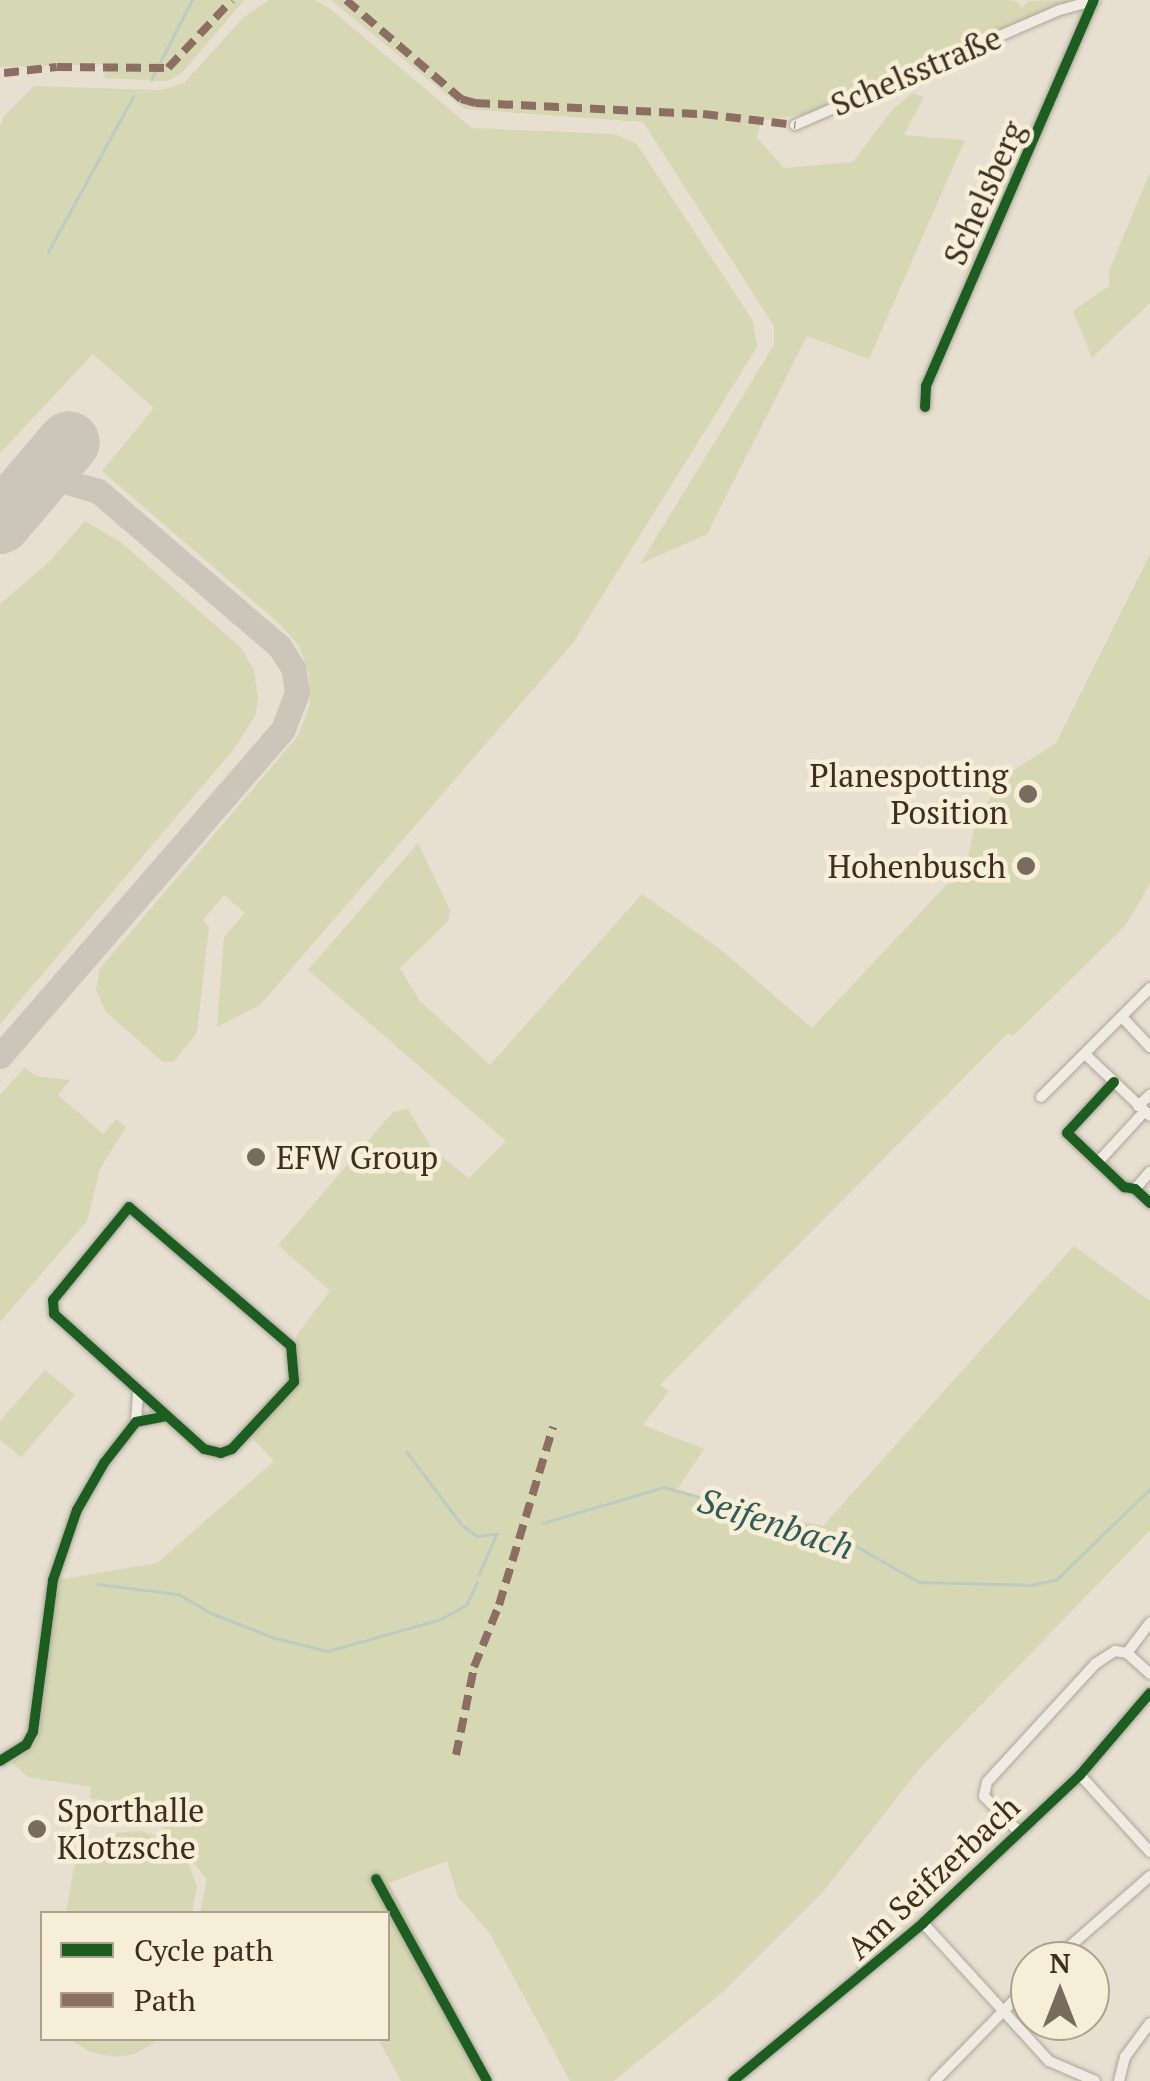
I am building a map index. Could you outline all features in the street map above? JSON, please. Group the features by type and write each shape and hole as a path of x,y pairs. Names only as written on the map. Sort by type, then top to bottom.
{"street":[{"name":"Schelsstraße","path":"794,125 1060,10 1095,0"},
{"name":"Schelsberg","path":"926,406 926,386 1095,0"},
{"path":"1042,1096 1150,988"},
{"path":"1123,1018 1150,1047"},
{"path":"1086,1055 1144,1111"},
{"path":"1114,1082 1067,1133 1124,1187 1135,1189 1150,1203"},
{"path":"1099,1161 1144,1111 1150,1096"},
{"path":"1135,1189 1150,1172"},
{"path":"129,1207 291,1346 296,1366 294,1382 232,1449 221,1453 204,1449 138,1391 65,1328 54,1314 53,1300 129,1207"},
{"path":"0,1761 26,1744 33,1732 49,1602 62,1548 89,1487 136,1422 138,1391"},
{"path":"136,1422 166,1416"},
{"path":"1127,1653 1150,1623"},
{"path":"1019,1832 984,1796 987,1782 1095,1664 1114,1651 1127,1653 1150,1674"},
{"name":"Am Seifzerbach","path":"733,2081 923,1923 1080,1775 1150,1693"},
{"path":"1080,1775 1150,1852"},
{"path":"1076,1941 1150,1876"},
{"path":"376,1880 487,2081"},
{"path":"923,1923 1049,2061 1095,2081"},
{"path":"935,2081 1010,2004"},
{"path":"1119,2081 1125,2057 1150,2022"},
{"path":"747,2070 755,2081"}],"green space":[{"path":"0,0 244,0 183,72 167,81 103,78 109,64 0,67"},
{"path":"269,0 315,0 329,8 472,128 614,134 636,143 753,321 757,347 573,643 260,1005 217,1027 224,937 245,913 224,895 203,920 209,927 197,1033 174,1061 163,1062 106,1012 96,990 100,968 298,736 310,704 309,675 299,646 281,625 102,471 154,408 93,354 0,453 0,127 4,116 34,86 162,90 184,83 244,17"},
{"path":"331,0 1006,0 1016,1 1022,8 1028,1 1083,0 813,113 761,121 757,138 784,168 853,162 892,110 912,93 924,97 904,135 965,140 869,359 807,336 707,534 640,564 774,345 774,326 643,122 464,109"},
{"path":"1150,172 1150,303 1092,358 1073,311 1109,286 1109,271"},
{"path":"85,521 122,543 241,648 254,670 256,714 234,749 0,1024 0,604 50,561"},
{"path":"1150,554 1150,884 1125,926 1013,1036 1008,1033 660,1385 669,1391 643,1425 704,1449 676,1491 823,1526 1074,1246 1150,1301 1150,1530 921,1767 823,1892 723,1992 614,2081 570,2081 489,1932 458,1897 447,1861 389,1883 492,2081 401,2081 379,2041 390,2041 390,1911 200,1911 207,1879 148,1810 90,1798 91,1787 28,1777 12,1763 32,1749 39,1736 57,1580 157,1563 274,1461 252,1438 297,1384 296,1336 330,1291 278,1245 393,1112 408,1109 432,1149 469,1178 506,1141 308,970 418,843 450,910 448,921 400,968 419,1000 490,1065 642,894 721,950 812,1028 966,864 976,822 1003,777 1056,743"},
{"path":"25,1067 36,1076 70,1080 58,1095 103,1134 116,1119 126,1127 100,1169 87,1221 0,1322 0,1095"},
{"path":"45,1370 75,1395 21,1457 0,1440 0,1421"},
{"path":"141,1831 167,1840 188,1862 197,1887 192,1911 66,1911 74,1867 86,1851 115,1833"},
{"path":"73,2041 156,2041 135,2054 115,2057 90,2052"}],"waterway":[{"path":"151,80 192,0"},
{"path":"48,252 133,97"},
{"path":"407,1452 462,1525 477,1536 497,1534 479,1575"},
{"name":"Seifenbach","path":"543,1523 664,1487 835,1534 919,1582 1032,1585 1057,1579 1150,1489"},
{"name":"Seifenbach","path":"97,1584 179,1594 211,1613 275,1638 328,1651 441,1619 466,1605 477,1582"}],"taxiway":[{"path":"0,1056 283,729 297,692 293,668 280,647 98,491 62,481 37,488 19,501"}],"runway":[{"path":"0,523 69,442"}],"marked path":[{"path":"4,73 57,67 168,68 232,0"},
{"path":"346,0 461,99 475,103 703,114 795,125"},
{"path":"456,1755 474,1667 499,1605 553,1427"}],"cycle path":[{"path":"925,407 926,386 1094,0"},
{"path":"1114,1082 1067,1133 1124,1187 1135,1189 1150,1203"},
{"path":"129,1207 291,1346 294,1382 232,1449 221,1453 204,1449 54,1314 53,1300 129,1207"},
{"path":"0,1761 26,1745 33,1732 53,1580 77,1510 104,1463 136,1422 166,1416"},
{"path":"733,2081 923,1923 1080,1775 1150,1693"},
{"path":"376,1879 487,2081"}],"place":[{"name":"Planespotting Position","path":"1028,794"},
{"name":"Hohenbusch","path":"1026,866"},
{"name":"EFW Group","path":"256,1157"},
{"name":"Sporthalle Klotzsche","path":"37,1829"}]}
